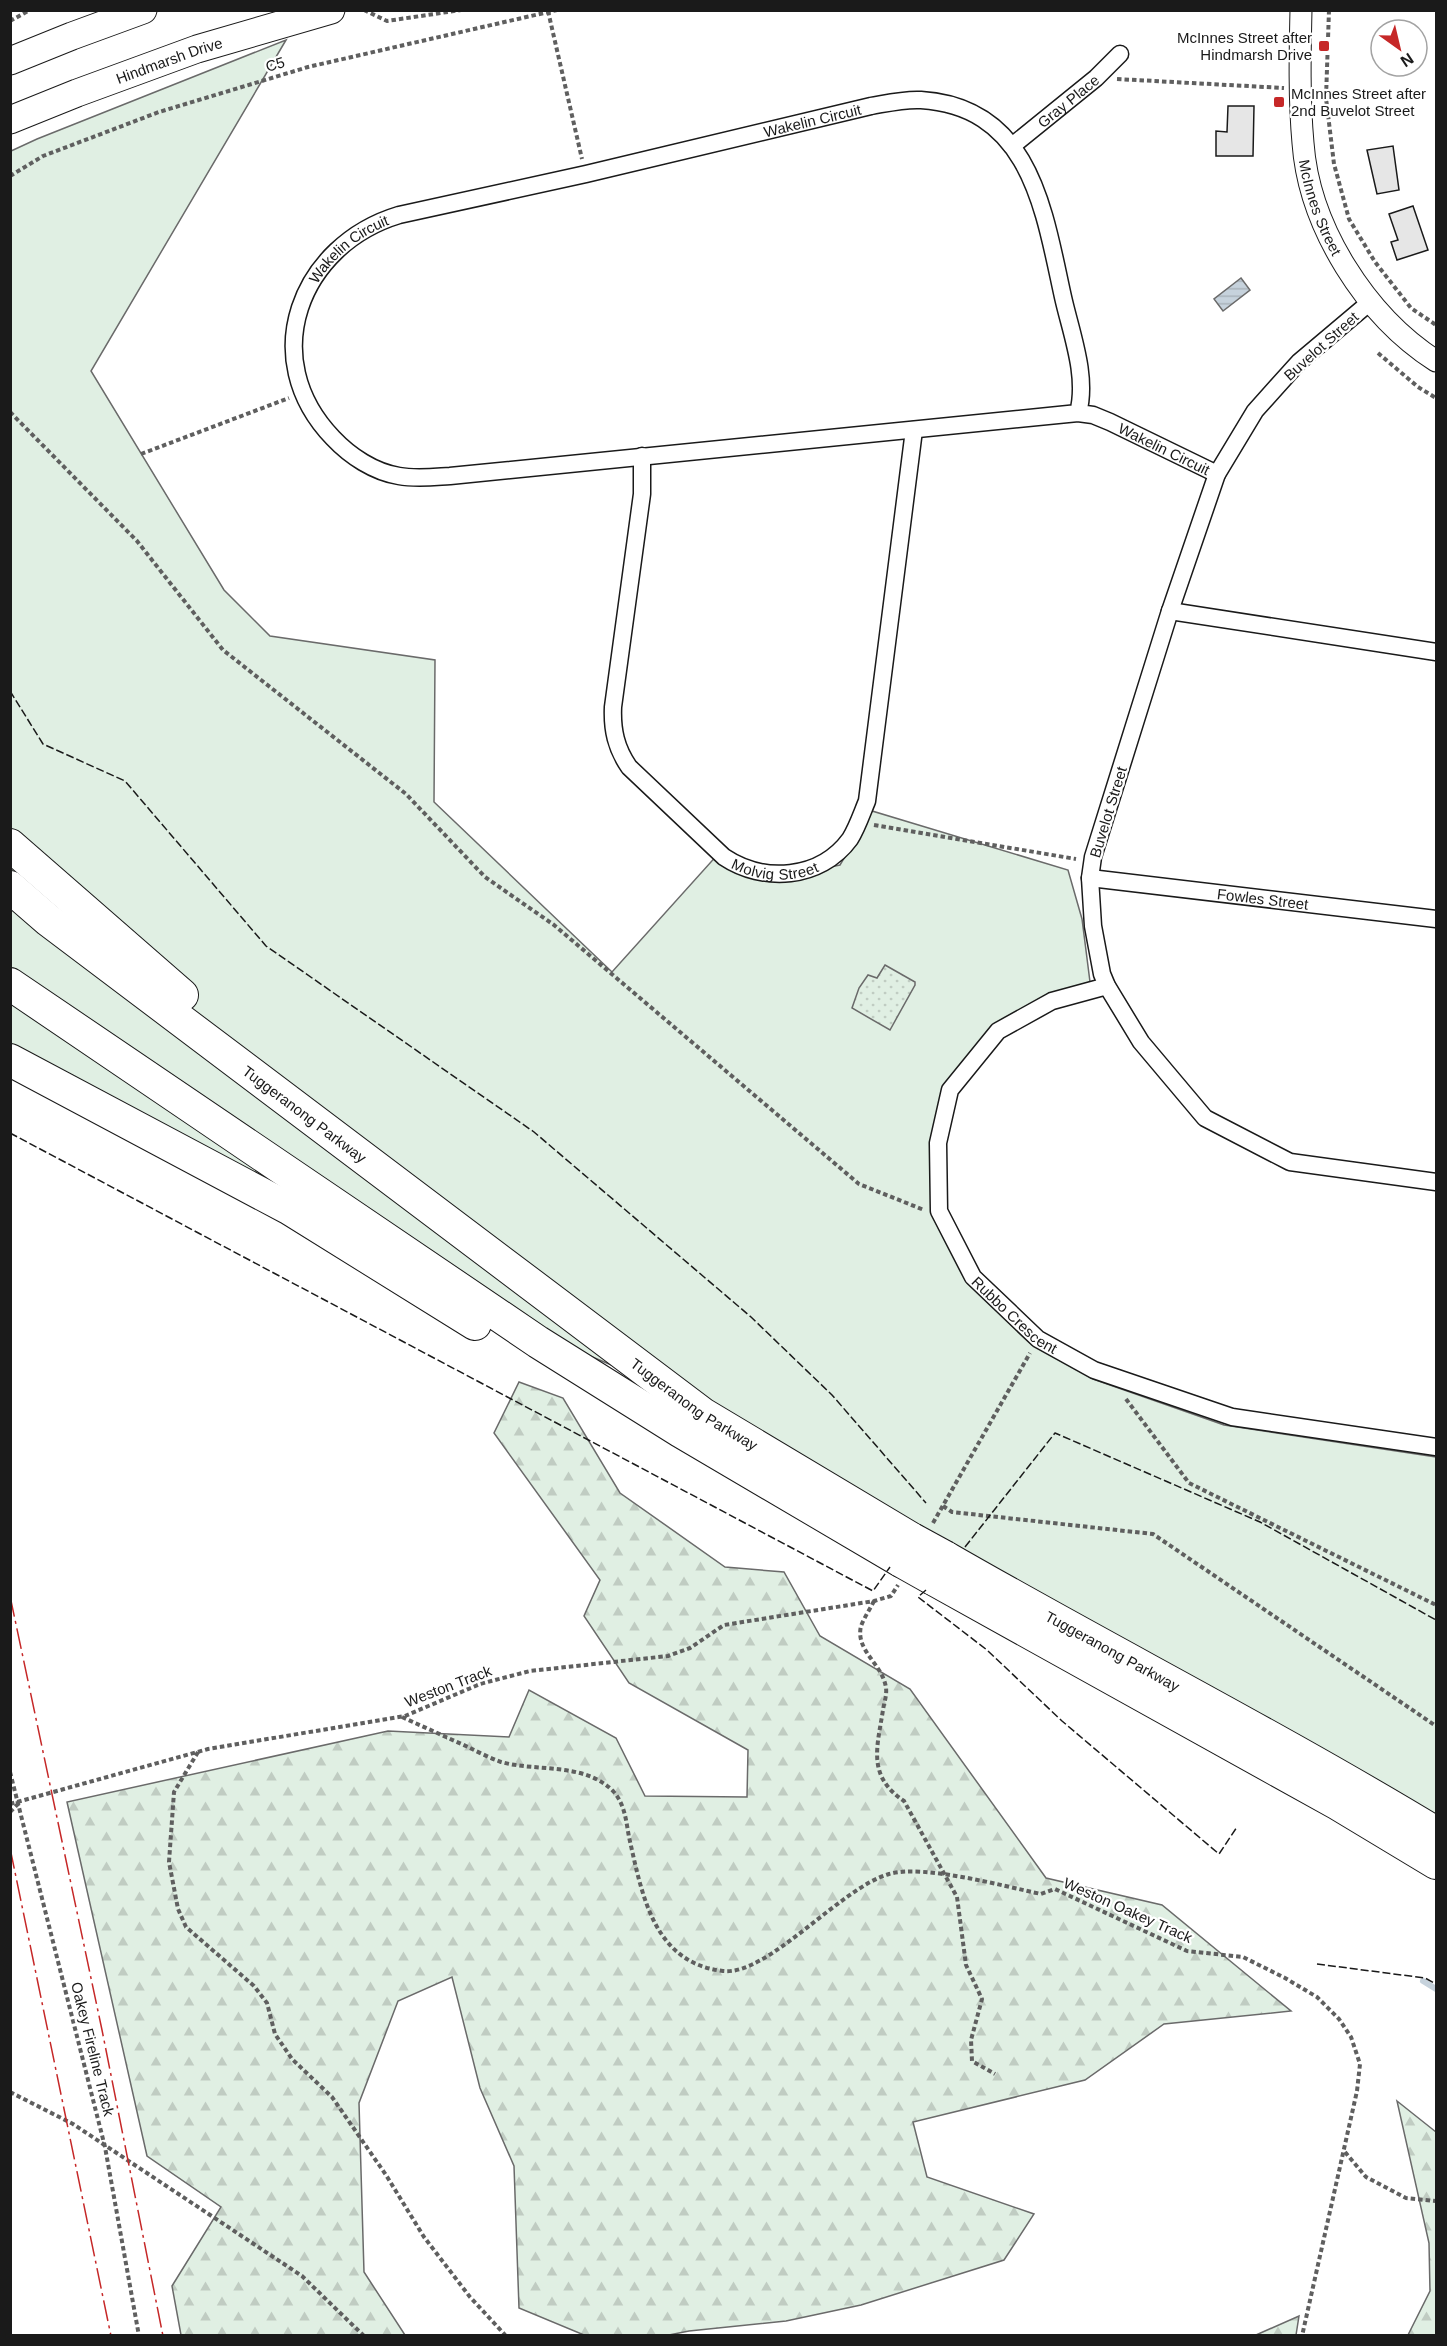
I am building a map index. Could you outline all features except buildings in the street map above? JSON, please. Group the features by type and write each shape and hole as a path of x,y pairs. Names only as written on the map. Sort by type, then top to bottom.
{"highway":[{"path":"10,845 152,970 515,1272"},
{"name":"Tuggeranong Parkway","path":"10,887 48,920 703,1414 939,1568 1437,1863"},
{"name":"Tuggeranong Parkway","path":"10,984 538,1342 680,1431 912,1551"},
{"path":"10,1060 290,1209 529,1357 680,1431"},
{"name":"Tuggeranong Parkway","path":"939,1568 1024,1603 1352,1782 1437,1833"}],"main road":[{"path":"10,61 143,10"},
{"name":"Hindmarsh Drive","path":"10,120 197,49 331,10"}],"street":[{"name":"McInnes Street","path":"1301,10 1303,145 1314,199 1340,255 1369,303 1396,330 1437,362"},
{"name":"Gray Place","path":"1012,146 1096,78 1120,54"},
{"name":"Wakelin Circuit","path":"1078,413 1082,398 1081,380 1052,248 1038,194 1022,159 989,124 958,108 922,100 860,108 377,222 358,232 327,259 314,277 298,314 294,333 298,376 303,393 315,416 341,446 357,458 399,476 416,478 450,476 1078,413 1093,415 1110,422 1217,474"},
{"name":"Buvelot Street","path":"1369,303 1299,362 1255,411 1217,474 1170,610 1093,857 1090,878 1093,926 1102,974 1107,986 1141,1042 1205,1118 1290,1162 1437,1182"},
{"name":"Molvig Street","path":"642,456 642,494 613,707 612,723 621,755 629,767 724,857 749,870 778,875 793,874 828,860 840,849 850,839 867,801 914,430"},
{"path":"1170,610 1437,652"},
{"name":"Fowles Street","path":"1090,878 1437,919"},
{"name":"Rubbo Crescent","path":"1107,986 1052,1001 998,1031 950,1090 938,1143 939,1211 974,1277 1038,1339 1094,1370 1232,1417 1437,1447"}],"path":[{"path":"10,21 30,10"},
{"path":"364,10 387,21 461,10"},
{"name":"C5","path":"10,176 43,156 159,112 308,67 557,10"},
{"path":"1329,10 1326,98 1334,164 1349,219 1375,262 1411,308 1437,325"},
{"path":"548,11 586,174"},
{"path":"1096,78 1301,90"},
{"path":"1378,353 1418,387 1437,398"},
{"path":"141,454 303,393"},
{"path":"10,412 137,542 223,650 406,794 485,877 554,925 859,1184 943,1218"},
{"path":"858,823 1078,859 1093,857"},
{"path":"912,1551 943,1506 1038,1339"},
{"path":"1111,1376 1132,1409 1190,1483 1437,1605"},
{"path":"943,1506 952,1512 1153,1534 1437,1726"},
{"name":"Weston Track","path":"10,1804 198,1752 402,1717 480,1684 530,1671 668,1656 690,1648 724,1625 874,1601 891,1596 912,1551"},
{"path":"874,1601 862,1624 860,1638 864,1649 884,1677 887,1690 876,1752 878,1770 894,1795 904,1801 957,1897 966,1965 982,1999 971,2040 972,2061 994,2073"},
{"name":"Weston Oakey Track","path":"402,1717 500,1762 585,1774 600,1781 613,1792 622,1805 651,1918 663,1938 676,1953 700,1965 722,1971 736,1971 765,1958 855,1891 889,1874 924,1871 1041,1894 1055,1889 1187,1951 1243,1957 1317,1997 1339,2019 1351,2037 1360,2064 1357,2091 1302,2336"},
{"path":"198,1752 174,1792 169,1862 178,1909 186,1927 254,1986 267,2003 275,2034 292,2059 332,2097 386,2175 424,2237 470,2297 506,2336"},
{"name":"Oakey Fireline Track","path":"10,1772 20,1803 105,2147 139,2336"},
{"path":"10,1812 20,1803"},
{"path":"10,2092 73,2124 302,2276 364,2336"},
{"path":"1344,2151 1366,2177 1406,2198 1437,2201"}],"green space":[{"path":"286,40 91,371 224,590 270,636 435,660 434,802 612,972 719,853 787,875 840,865 872,811 1068,870 1082,919 1090,982 1048,995 946,1088 934,1212 970,1280 1034,1343 1093,1379 1224,1425 1436,1457 1436,1824 696,1400 452,1299 11,1050 11,151"},
{"path":"885,965 915,982 890,1030 852,1008 859,988 868,975 877,978"},
{"path":"519,1382 563,1398 620,1493 725,1567 784,1572 820,1636 910,1689 1046,1878 1162,1905 1291,2011 1164,2024 1085,2080 913,2122 927,2177 1034,2214 1004,2260 861,2305 786,2321 669,2335 584,2335 519,2308 514,2166 480,2088 452,1977 398,2001 359,2103 364,2272 405,2335 181,2335 172,2286 221,2207 147,2156 67,1802 388,1731 509,1737 529,1690 616,1738 645,1796 747,1797 748,1750 629,1683 584,1616 600,1580 494,1433"},
{"path":"1397,2101 1436,2132 1436,2335 1408,2335 1430,2291 1429,2243"},
{"path":"1299,2316 1296,2335 1256,2335"}],"shaded area":[{"path":"1241,278 1250,290 1223,311 1214,299"}],"waterway":[{"path":"1423,1981 1436,1989"}],"fence":[{"path":"10,691 43,744 125,781 266,946 534,1132 751,1317 832,1395 926,1503"},
{"path":"10,1133 873,1591 890,1567"},
{"path":"965,1547 1055,1433 1260,1522 1436,1620"},
{"path":"926,1590 918,1597 987,1650 1062,1721 1219,1854 1237,1827"},
{"path":"1317,1964 1425,1978 1436,1984"}],"power":[{"path":"10,1596 102,2030 163,2336"},
{"path":"10,1848 111,2336"}],"place":[{"name":"McInnes Street after Hindmarsh Drive","path":"1324,46"},
{"name":"McInnes Street after 2nd Buvelot Street","path":"1279,102"}]}
